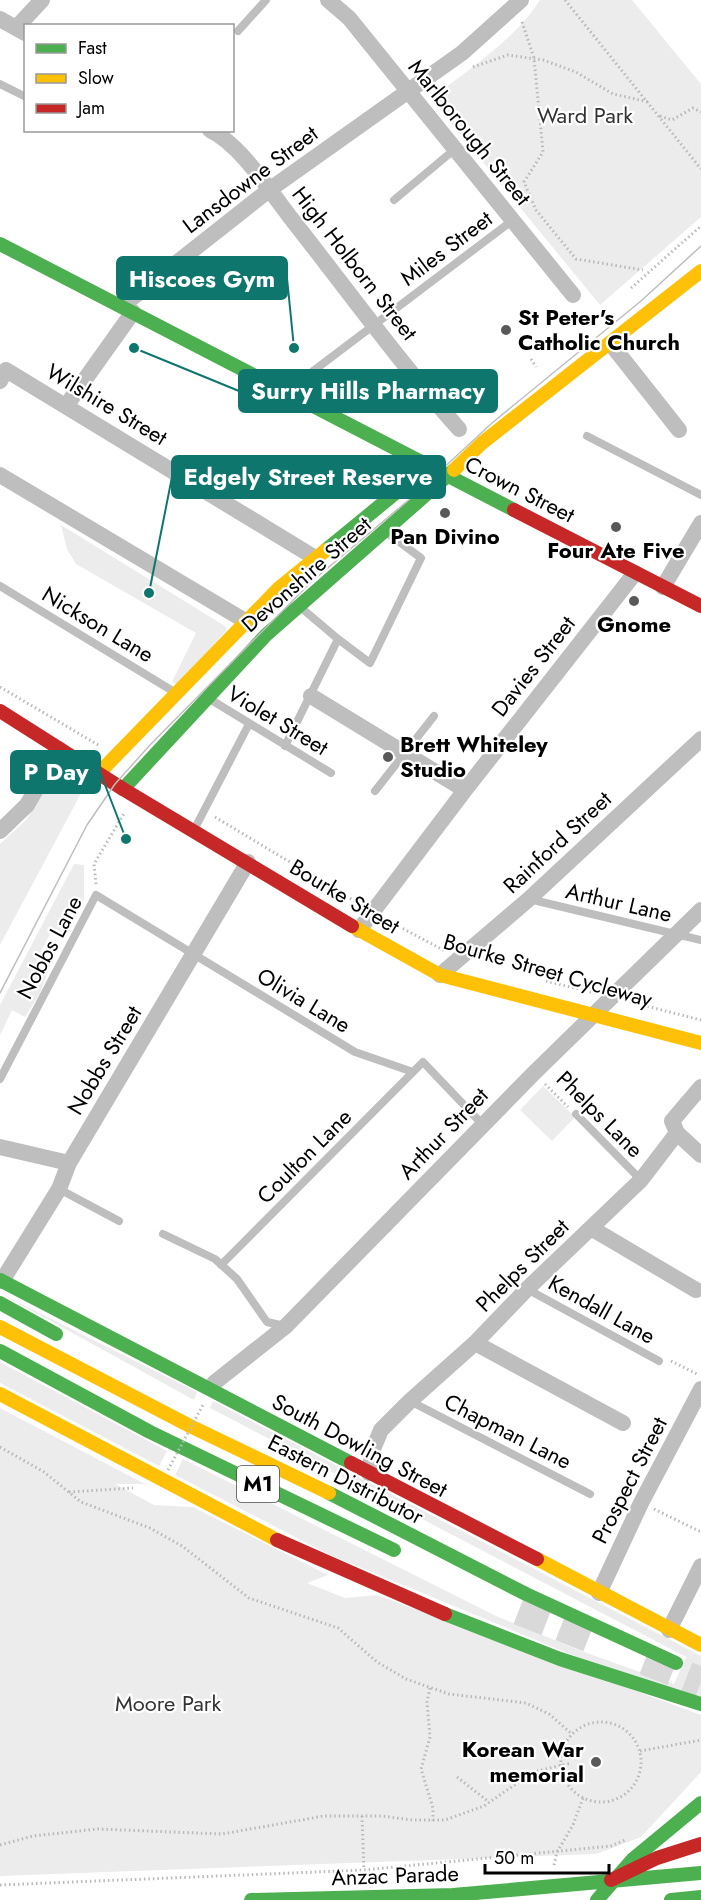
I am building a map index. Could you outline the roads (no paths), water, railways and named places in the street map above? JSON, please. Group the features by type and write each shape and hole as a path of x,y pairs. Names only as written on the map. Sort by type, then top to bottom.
{"main road":[{"name":"Crown Street","path":"0,244 701,606"},
{"name":"Devonshire Street","path":"123,789 266,635 448,476 482,443 611,344 701,271"},
{"name":"Devonshire Street","path":"99,773 279,588 404,486 420,461"},
{"name":"Bourke Street","path":"0,711 123,789 359,930 440,975 701,1043"},
{"name":"South Dowling Street","path":"1,1280 701,1645"},
{"path":"0,1303 72,1342"},
{"name":"Eastern Distributor","path":"0,1327 190,1426 269,1462 526,1594 676,1663"},
{"name":"Eastern Distributor","path":"0,1351 150,1432 403,1554"},
{"path":"0,1394 277,1540 417,1603 560,1659 701,1704"},
{"name":"M1","path":"216,1423 269,1462"},
{"path":"597,1900 611,1880 636,1856 701,1803"},
{"path":"611,1880 657,1858 701,1844"},
{"name":"Anzac Parade","path":"251,1900 453,1895 701,1873"},
{"path":"611,1880 616,1886 618,1900"},
{"path":"671,1900 701,1897"}],"street":[{"path":"26,24 42,0"},
{"name":"Marlborough Street","path":"328,0 349,18 573,295"},
{"name":"Lansdowne Street","path":"66,406 127,309 269,190 462,53 517,4"},
{"path":"0,19 21,31"},
{"name":"High Holborn Street","path":"214,132 225,137 269,190 375,324 423,389 459,429"},
{"path":"611,344 679,430"},
{"name":"Wilshire Street","path":"0,381 6,370 317,559"},
{"path":"0,476 247,622"},
{"path":"663,587 701,523"},
{"name":"Davies Street","path":"359,930 635,573"},
{"path":"311,696 465,790"},
{"name":"Rainford Street","path":"440,975 529,899 701,739"},
{"path":"0,831 27,805 59,749"},
{"name":"Nobbs Street","path":"1,1280 59,1189 69,1163 248,862"},
{"name":"Arthur Street","path":"214,1383 286,1326 534,1073 701,910"},
{"name":"Phelps Street","path":"369,1473 373,1449 381,1430 410,1401 476,1343 527,1289 641,1180 677,1133 672,1121 701,1087"},
{"path":"677,1133 701,1155"},
{"path":"0,1147 69,1163"},
{"path":"591,1228 696,1290"},
{"path":"476,1343 623,1423"},
{"name":"Prospect Street","path":"599,1593 641,1503 701,1389"},
{"path":"669,1630 701,1566"}],"lane":[{"path":"237,31 266,0"},
{"path":"0,84 24,97"},
{"path":"394,200 455,149"},
{"name":"Miles Street","path":"286,391 513,220"},
{"path":"587,436 701,495"},
{"path":"299,606 370,663 421,558 386,531"},
{"name":"Nickson Lane","path":"0,586 176,693"},
{"path":"285,746 338,639"},
{"name":"Violet Street","path":"207,698 330,773"},
{"path":"375,791 434,716"},
{"path":"194,830 249,724"},
{"name":"Olivia Lane","path":"96,895 355,1052 413,1072 423,1062 483,1125"},
{"name":"Nobbs Lane","path":"0,1079 96,895"},
{"name":"Arthur Lane","path":"529,899 701,940"},
{"name":"Coulton Lane","path":"221,1265 413,1072"},
{"name":"Phelps Lane","path":"576,1114 641,1180"},
{"path":"59,1189 118,1221"},
{"path":"163,1234 221,1265 237,1279 267,1322 286,1326"},
{"name":"Kendall Lane","path":"527,1289 659,1361"},
{"name":"Chapman Lane","path":"410,1401 590,1494"}],"tunnel":[{"path":"519,1610 601,1642"},
{"path":"645,1660 701,1682"}],"tram line":[{"path":"0,993 87,825 115,784 150,745 311,582 411,498 492,423 641,301 701,246"}],"place":[{"name":"St Peter's Catholic Church","path":"506,330"},
{"name":"Surry Hills Pharmacy","path":"134,348"},
{"name":"Hiscoes Gym","path":"294,348"},
{"name":"Pan Divino","path":"445,513"},
{"name":"Four Ate Five","path":"616,527"},
{"name":"Edgely Street Reserve","path":"149,593"},
{"name":"Gnome","path":"634,601"},
{"name":"Brett Whiteley Studio","path":"388,757"},
{"name":"P Day","path":"126,839"},
{"name":"Korean War memorial","path":"596,1762"}],"park label":[{"name":"Ward Park","path":"585,115"},
{"name":"Moore Park","path":"168,1703"}]}
